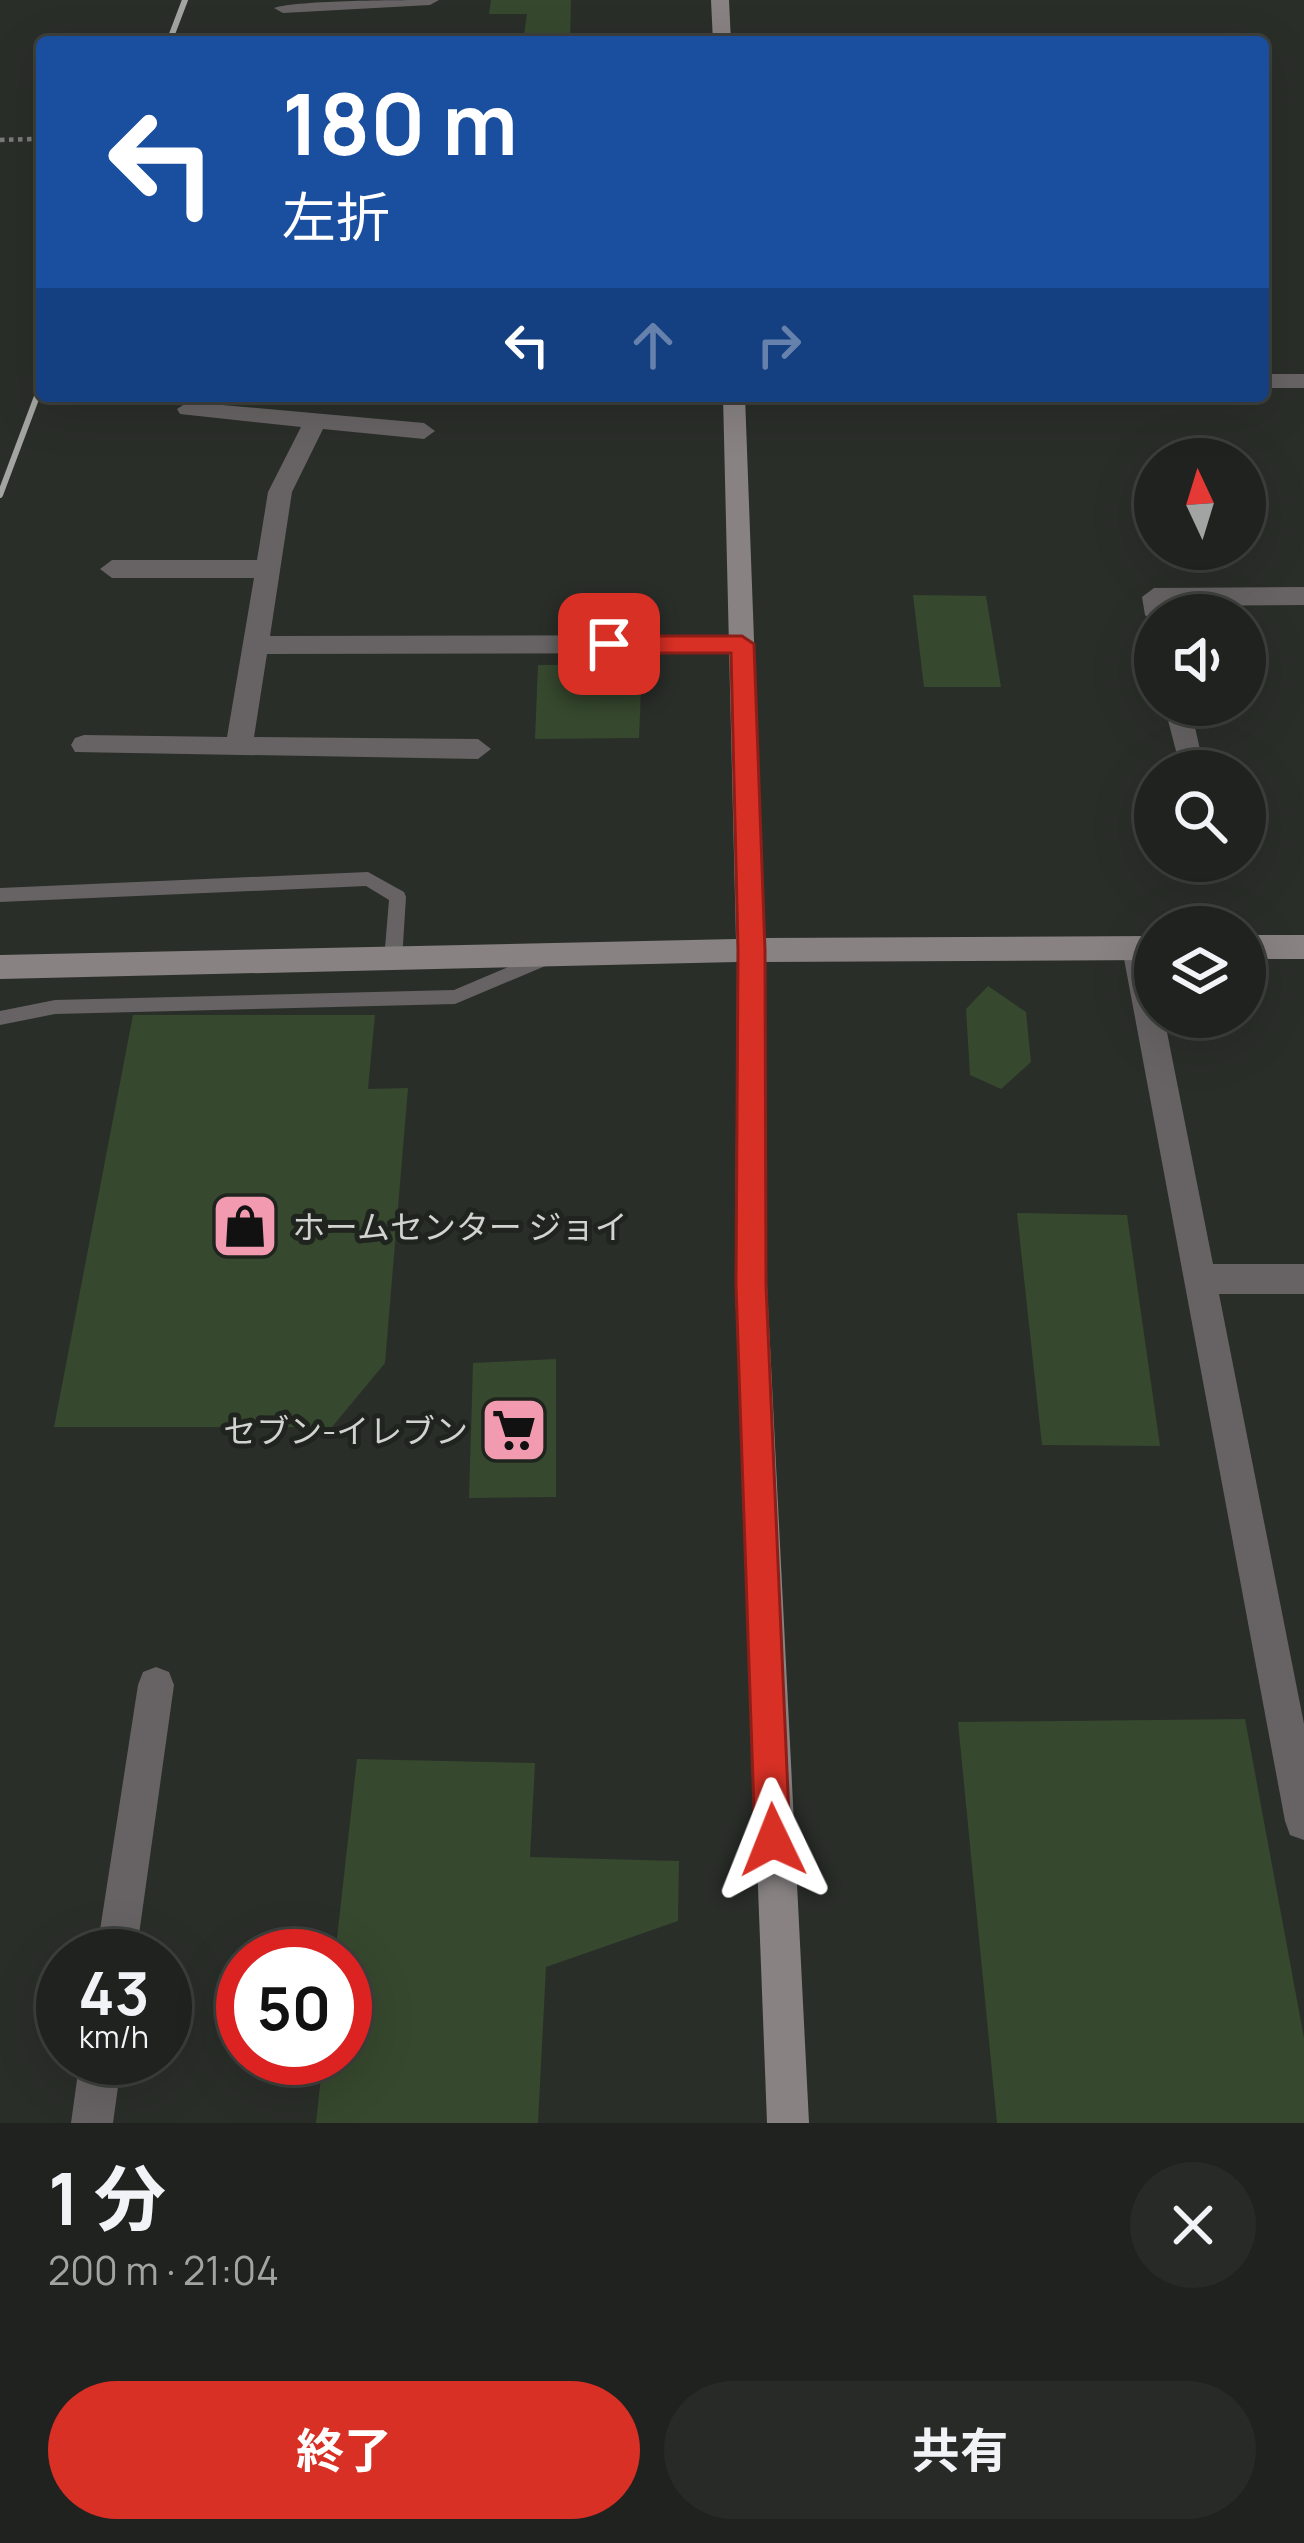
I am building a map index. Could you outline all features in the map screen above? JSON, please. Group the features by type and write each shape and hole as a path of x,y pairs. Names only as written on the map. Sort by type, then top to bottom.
{"main road":[{"path":"720,0 722,36"},
{"path":"734,402 752,950 751,1285 788,2123"},
{"path":"1266,947 1304,947"},
{"path":"0,967 752,950 1134,948"}],"street":[{"path":"283,8 430,0"},
{"path":"1269,381 1304,381"},
{"path":"188,409 424,431"},
{"path":"239,747 280,493 316,421"},
{"path":"112,569 267,569"},
{"path":"1266,596 1304,596"},
{"path":"255,645 742,644"},
{"path":"84,745 478,749"},
{"path":"1161,1038 1201,1280 1304,1821"},
{"path":"1201,1280 1304,1279"},
{"path":"120,1929 156,1684"},
{"path":"92,2123 97,2085"}],"lane":[{"path":"0,895 368,878 398,897 393,960"},
{"path":"0,1018 55,1007 455,997 555,955"}],"path":[{"path":"0,140 32,139"}],"building":[{"path":"491,0 571,0 570,36 522,36 527,14 489,14"},
{"path":"913,595 986,596 1001,687 924,687"},
{"path":"642,664 639,738 535,739 538,665"},
{"path":"988,986 1026,1012 1031,1062 1001,1089 970,1075 966,1009"},
{"name":"ホームセンター ジョイ","path":"133,1015 375,1015 368,1089 408,1088 385,1363 332,1427 54,1427"},
{"path":"1017,1213 1127,1215 1160,1446 1042,1445"},
{"name":"セブン-イレブン","path":"556,1359 556,1497 469,1498 473,1363"},
{"path":"1245,1719 1304,2038 1304,2123 997,2123 958,1722"},
{"path":"357,1759 535,1763 530,1857 679,1861 678,1921 546,1967 538,2123 316,2123 320,2085 372,2085 372,1929 338,1929"}],"railway":[{"path":"171,36 185,0"},
{"path":"0,495 36,399"}],"place":[{"name":"ホームセンター ジョイ","path":"245,1226"},
{"name":"セブン-イレブン","path":"514,1430"}],"route":[{"path":"609,644 742,644 752,950 751,1285 773,1840"}]}
